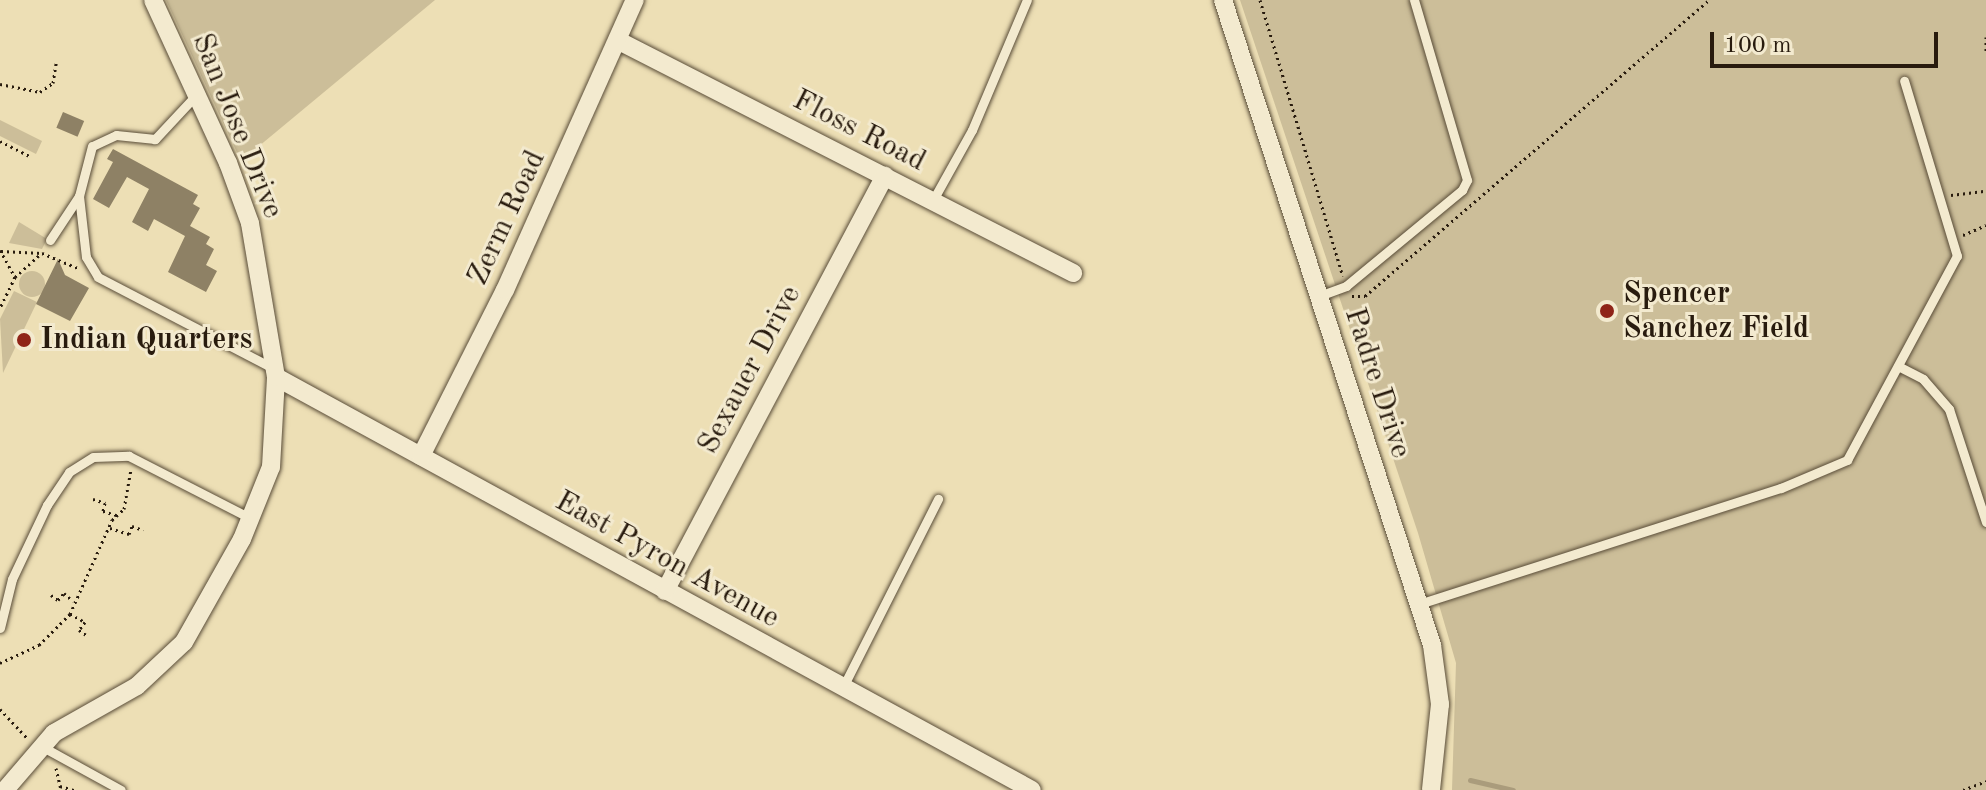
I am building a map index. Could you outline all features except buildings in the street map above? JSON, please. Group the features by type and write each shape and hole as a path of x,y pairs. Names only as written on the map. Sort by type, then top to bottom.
{"street":[{"name":"San Jose Drive","path":"5,790 34,742 137,686 169,660 197,624 252,519 271,467 276,373 250,223 197,94 153,0"},
{"name":"Zerm Road","path":"421,456 505,290 635,0"},
{"name":"Padre Drive","path":"1223,0 1419,604 1440,704 1431,790"},
{"name":"Floss Road","path":"619,41 1073,273"},
{"name":"Sexauer Drive","path":"665,591 885,176"},
{"name":"East Pyron Avenue","path":"276,373 665,591 1032,790"}],"lane":[{"path":"933,200 972,130 1027,0"},
{"path":"1319,296 1346,286 1462,190 1467,180 1414,0"},
{"path":"1419,604 1781,488 1847,460 1957,256 1904,81"},
{"path":"50,240 79,196 92,146 116,135 155,139 197,94"},
{"path":"79,196 83,244 98,277 276,373"},
{"path":"1898,366 1923,379 1949,409 1986,522"},
{"path":"0,628 12,579 56,490 76,466 102,455 135,460 252,519"},
{"path":"843,687 938,499"},
{"path":"34,742 121,790"}],"path":[{"path":"1260,0 1349,296 1365,296 1709,0"},
{"path":"1986,37 1986,53"},
{"path":"0,84 40,92 53,83 56,63"},
{"path":"0,141 30,156"},
{"path":"1940,199 1986,191"},
{"path":"1952,237 1986,225"},
{"path":"0,308 15,277 42,253 50,240"},
{"path":"0,250 42,253 98,277"},
{"path":"0,250 15,277"},
{"path":"0,663 39,645 70,614 73,601 116,515 124,509 135,460"},
{"path":"93,499 105,503 103,511 116,515"},
{"path":"110,528 129,534 132,526 143,530"},
{"path":"51,595 58,600 64,593 73,601"},
{"path":"70,614 85,622 79,630 88,636"},
{"path":"0,709 34,742"},
{"path":"62,758 55,771 61,788 74,790"},
{"path":"1963,790 1986,781"}],"shaded area":[{"path":"166,0 435,0 241,161"},
{"path":"1240,0 1986,0 1986,790 1452,790 1456,663 1418,533"},
{"path":"0,120 42,141 36,154 0,136"},
{"path":"19,222 47,239 42,249 9,243"},
{"path":"32,271 41,275 45,284 41,293 32,297 23,293 19,284 23,275"},
{"path":"14,291 37,302 3,373 0,319"}],"waterway":[{"path":"1470,780 1513,790"}],"place":[{"name":"Spencer Sanchez Field","path":"1607,311"},
{"name":"Indian Quarters","path":"24,340"}]}
